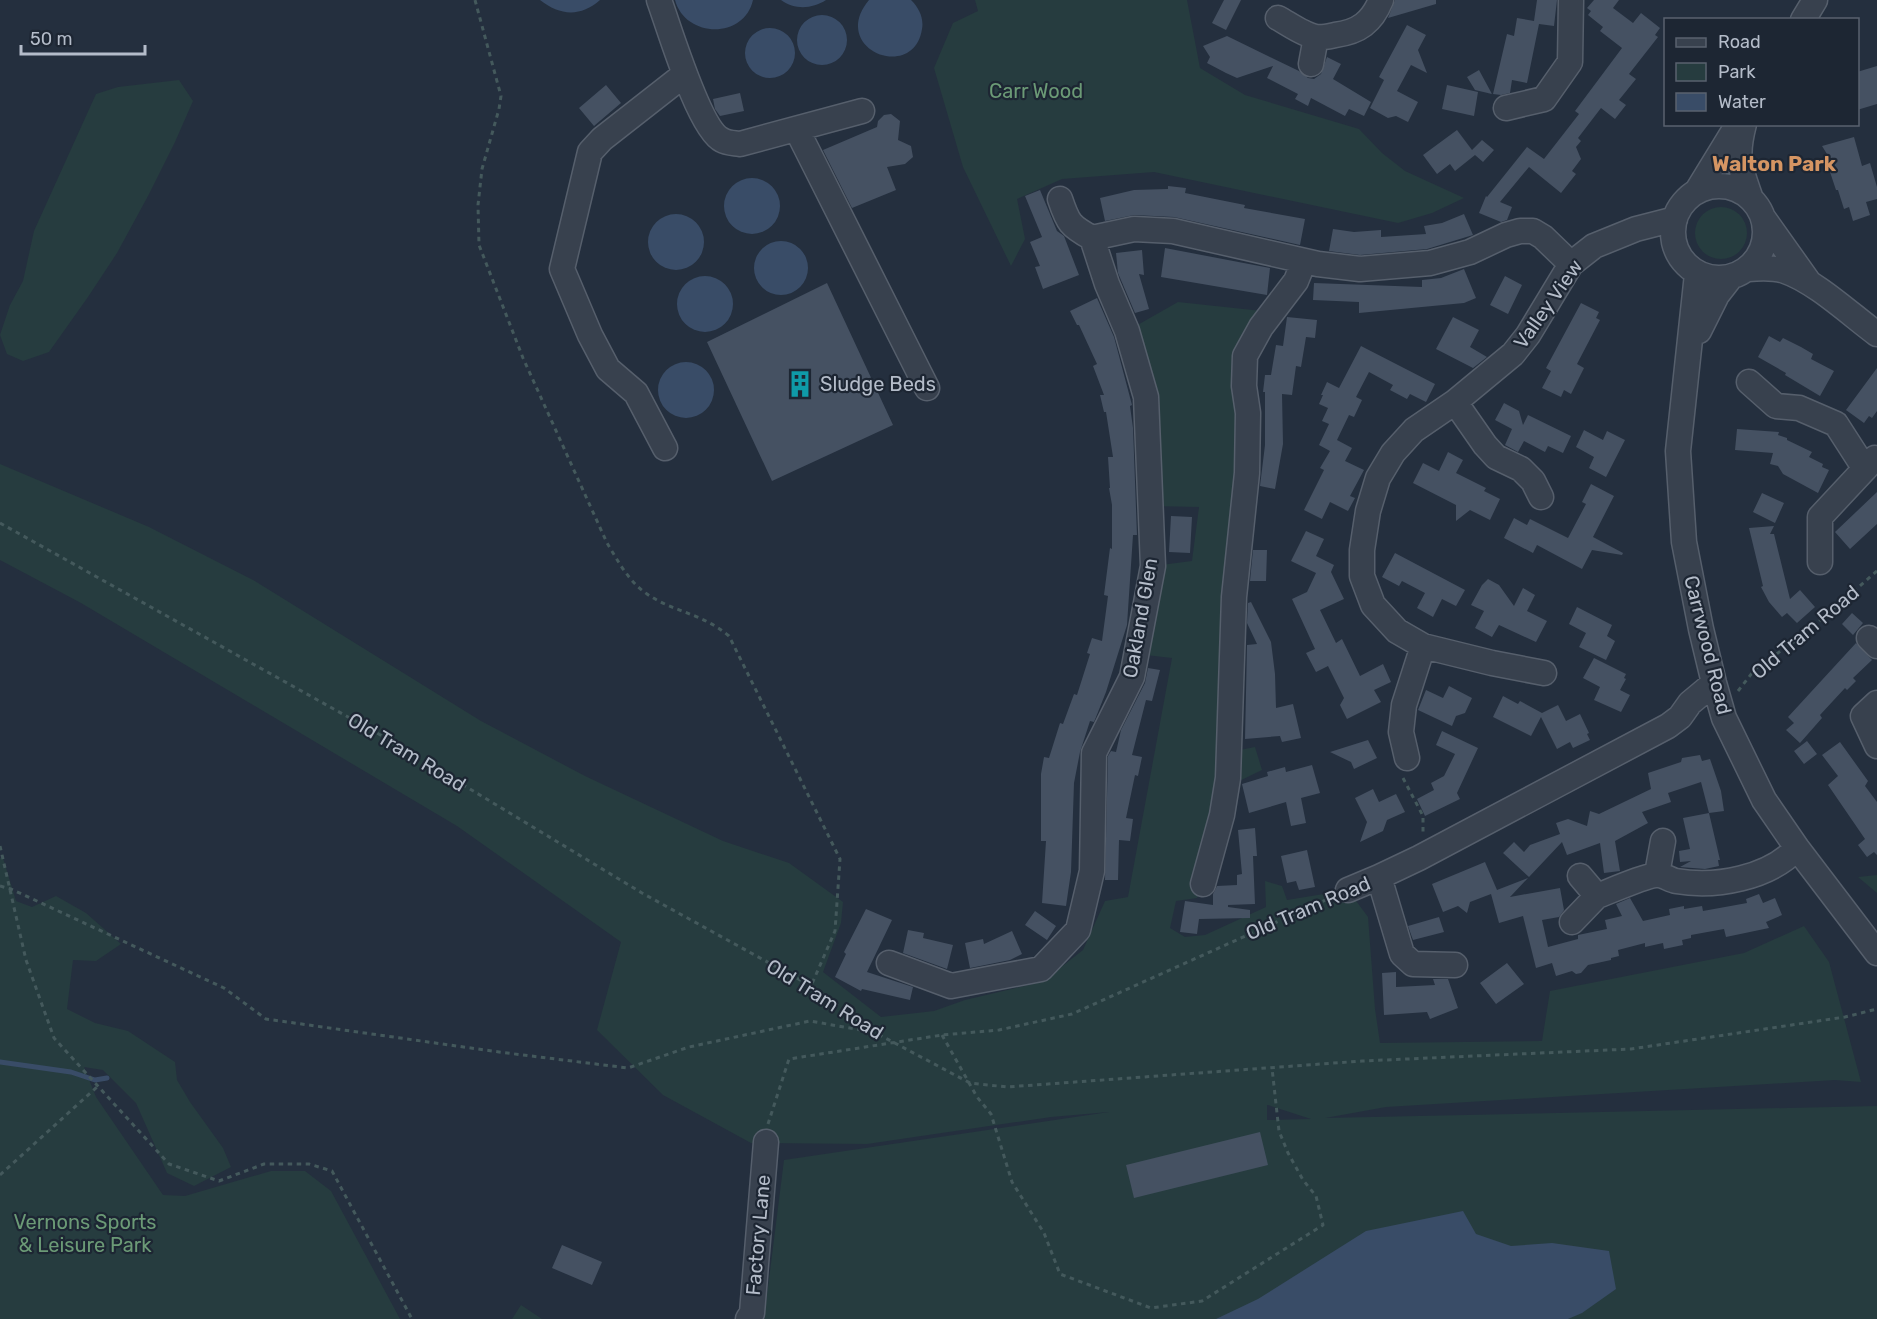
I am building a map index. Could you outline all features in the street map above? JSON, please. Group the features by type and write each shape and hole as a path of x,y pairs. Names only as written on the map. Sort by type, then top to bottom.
{"street":[{"path":"659,0 685,74 706,123 720,140 740,144 862,111"},
{"path":"1278,18 1316,37 1340,34 1359,29 1376,12 1381,0"},
{"path":"1506,108 1544,99 1570,62 1571,0"},
{"path":"1804,18 1815,0"},
{"path":"1311,64 1316,37"},
{"path":"665,448 636,393 608,369 562,269 590,152 602,139 685,74"},
{"path":"1697,191 1737,126"},
{"path":"1743,126 1739,142 1738,164 1758,209 1810,283"},
{"path":"796,129 927,388"},
{"path":"1677,253 1673,236 1675,219 1687,198 1697,191 1716,186 1736,189 1758,209 1765,241 1762,252 1740,273"},
{"path":"1060,199 1067,219 1078,230 1092,238 1134,229 1173,231 1304,261 1360,269 1430,263 1470,252 1506,235 1520,231 1533,231 1543,237 1571,264"},
{"name":"Valley View","path":"1544,673 1423,646 1397,631 1373,605 1362,576 1362,550 1368,511 1378,478 1393,453 1414,430 1455,402 1513,354 1528,335 1571,264 1594,246 1636,229 1675,219"},
{"path":"1617,237 1660,244 1677,253 1697,274 1717,279 1766,268 1785,271 1810,283 1877,334"},
{"name":"Oakland Glen","path":"889,963 951,986 1041,969 1078,930 1092,871 1094,753 1132,677 1153,566 1146,397 1127,331 1107,284 1092,238"},
{"path":"1203,884 1222,815 1227,778 1234,597 1247,473 1248,413 1244,386 1245,356 1261,327 1296,281 1304,261"},
{"name":"Carrwood Road","path":"1688,365 1702,322 1717,295 1740,273"},
{"name":"Carrwood Road","path":"1697,274 1697,291 1678,451 1684,542 1701,629 1727,688 1724,718 1759,791 1797,848 1877,953"},
{"path":"1749,382 1776,406 1799,408 1836,424 1871,463 1820,517 1820,562"},
{"path":"1455,402 1485,445 1496,457 1521,469 1533,481 1541,497"},
{"path":"1407,758 1401,732 1404,705 1423,646"},
{"name":"Old Tram Road","path":"1348,890 1419,858 1668,726 1680,717 1690,703 1727,688"},
{"path":"1877,703 1863,717 1877,746"},
{"path":"1657,874 1663,841"},
{"path":"1572,922 1597,896 1657,874 1675,881 1728,881 1767,870 1787,859 1797,848"},
{"path":"1580,876 1597,896"},
{"path":"1379,878 1402,954 1413,964 1455,965"},
{"name":"Factory Lane","path":"748,1319 752,1313 766,1147"}],"path":[{"path":"475,0 501,96 482,170 478,205 479,245 523,358 607,543 624,571 647,594 708,621 729,636 840,859 835,931 811,986"},
{"name":"Old Tram Road","path":"0,523 384,737 642,893 811,986 874,1032 897,1043 942,1035 999,1030 1072,1014 1348,890"},
{"name":"Old Tram Road","path":"1727,688 1801,637 1877,571"},
{"path":"1407,758 1401,774 1423,816 1423,842 1419,858"},
{"path":"0,846 26,960 54,1038 169,1164 219,1181 264,1164 309,1164 332,1171 412,1319"},
{"path":"0,886 224,988 266,1019 628,1068 689,1047 810,1021 874,1032"},
{"path":"897,1043 970,1083 1007,1087 1362,1060 1631,1049 1845,1017 1877,1009"},
{"path":"942,1035 977,1097 991,1114 1012,1182 1044,1233 1060,1274 1151,1308 1202,1301 1323,1225 1316,1196 1303,1180 1279,1131 1272,1068"},
{"name":"Factory Lane","path":"766,1147 769,1121 789,1059 897,1043"},
{"path":"0,1175 98,1086"}],"green space":[{"name":"Carr Wood","path":"975,0 1187,0 1200,68 1245,95 1359,129 1382,153 1405,171 1464,198 1432,213 1398,223 1154,172 1062,179 1017,199 1025,239 1011,266 963,167 934,68 953,23 978,11"},
{"path":"179,80 193,101 148,196 117,253 49,352 23,361 7,354 0,335 10,305 23,281 34,231 96,94 118,87"},
{"path":"1716,207 1726,207 1736,211 1743,218 1747,233 1743,248 1736,255 1726,259 1716,259 1706,255 1699,248 1695,238 1695,228 1699,218 1706,211"},
{"path":"1178,302 1262,311 1245,356 1230,752 1255,747 1262,770 1231,785 1203,884 1197,898 1176,901 1170,928 1185,937 1205,935 1266,907 1265,881 1282,886 1287,900 1348,890 1368,917 1380,1043 1542,1041 1550,991 1744,953 1804,926 1829,962 1861,1082 1835,1080 1386,1107 1325,1118 1877,1106 1877,1319 764,1319 784,1160 1109,1112 1051,1117 867,1144 751,1143 663,1095 597,1030 621,942 457,826 81,603 0,560 0,464 149,527 253,580 481,721 585,776 723,841 789,863 843,902 841,923 823,972 881,1017 934,1011 965,1000 1042,982 1083,950 1105,901 1128,897 1172,658 1137,654 1153,566 1192,561 1199,507 1150,506 1127,331","holes":["1267,1105 1311,1119 1267,1120"]},
{"name":"Vernons Sports & Leisure Park","path":"0,858 3,858 16,901 32,907 56,896 86,913 121,944 96,961 73,960 67,1009 95,1023 128,1031 175,1062 177,1080 223,1148 231,1167 194,1186 167,1173 136,1103 103,1070 84,1067 96,1097 163,1195 185,1196 271,1171 305,1171 331,1191 400,1319 0,1319"},
{"path":"1877,875 1877,893 1858,877"},
{"path":"521,1305 542,1319 512,1319"}],"water":[{"path":"540,0 600,0 593,6 578,12 563,12"},
{"path":"675,0 753,0 747,13 738,22 727,28 714,29 690,22 681,13"},
{"path":"781,0 826,0 815,5 798,7"},
{"path":"869,0 911,0 922,17 922,29 916,45 905,54 891,56 877,53 866,45 859,33 859,18"},
{"path":"822,15 840,22 847,40 840,58 822,65 804,58 797,40 804,22"},
{"path":"770,28 779,30 790,39 795,53 793,62 784,73 770,78 761,76 750,67 745,53 747,44 756,33"},
{"path":"752,178 763,180 772,186 778,195 780,206 778,217 772,226 763,232 752,234 741,232 732,226 726,217 724,206 726,195 732,186 741,180"},
{"path":"676,214 696,222 704,242 696,262 676,270 656,262 648,242 656,222"},
{"path":"781,241 791,243 800,249 806,258 808,268 806,278 800,287 791,293 781,295 771,293 762,287 756,278 754,268 756,258 762,249 771,243"},
{"path":"705,276 716,278 725,284 731,293 733,304 731,315 725,324 716,330 705,332 694,330 685,324 679,315 677,304 679,293 685,284 694,278"},
{"path":"680,362 692,362 702,366 710,374 714,390 710,406 702,414 692,418 680,418 670,414 662,406 658,396 658,384 662,374 670,366"},
{"path":"1463,1211 1476,1234 1511,1246 1552,1243 1609,1251 1616,1289 1582,1313 1568,1319 1216,1319 1258,1299 1366,1231"}],"building":[{"path":"1224,0 1241,0 1226,30 1212,23"},
{"path":"1395,0 1436,0 1436,4 1388,18"},
{"path":"1537,0 1557,0 1554,26 1539,24 1527,83 1512,80 1510,93 1493,94 1507,34 1514,36 1517,18 1534,21"},
{"path":"1594,0 1619,0 1613,8 1633,23 1641,13 1660,28 1655,35 1658,37 1629,74 1636,79 1619,100 1626,105 1615,119 1601,108 1578,138 1581,141 1576,147 1581,159 1572,171 1576,174 1561,193 1529,167 1500,202 1512,207 1507,220 1501,222 1479,213 1486,196 1527,147 1544,159 1579,114 1575,111 1622,48 1600,31 1603,27 1588,15 1591,11 1587,8"},
{"path":"1407,25 1426,35 1418,50 1427,73 1411,65 1397,91 1418,102 1408,122 1396,116 1388,118 1370,108 1384,80 1379,77"},
{"path":"1227,36 1299,71 1308,78 1314,79 1321,74 1327,57 1341,64 1333,79 1371,102 1364,116 1349,109 1345,116 1311,98 1308,106 1295,99 1298,94 1267,78 1273,66 1237,78 1207,63 1210,57 1203,46"},
{"path":"1877,66 1877,104 1859,109 1859,71"},
{"path":"1479,70 1492,94 1475,90 1467,77"},
{"path":"606,85 621,103 594,126 579,108"},
{"path":"1447,85 1478,92 1474,116 1442,109"},
{"path":"740,93 744,111 720,116 715,109 713,99"},
{"path":"891,114 900,121 898,140 911,146 913,157 905,164 887,167 896,190 852,208 823,150 877,127 878,121 884,115"},
{"path":"1457,130 1472,150 1482,140 1494,150 1483,162 1475,155 1455,171 1450,164 1437,174 1423,155"},
{"path":"1854,137 1862,166 1870,163 1877,187 1877,199 1866,202 1870,215 1853,221 1849,207 1844,209 1829,169 1835,167 1822,146"},
{"path":"1168,186 1186,188 1185,193 1245,205 1244,208 1305,219 1300,245 1174,217 1134,215 1105,221 1100,198 1134,190 1168,189"},
{"path":"1040,190 1057,231 1064,236 1079,275 1043,289 1035,267 1040,266 1030,242 1042,237 1025,196"},
{"path":"1464,214 1473,235 1427,249 1360,255 1329,251 1333,229 1354,232 1381,230 1381,237 1426,234 1424,226 1442,223"},
{"path":"1165,248 1270,268 1267,295 1161,277"},
{"path":"1142,250 1144,275 1139,274 1149,309 1135,313 1118,273 1116,253"},
{"path":"1464,269 1476,298 1464,303 1359,313 1359,302 1313,300 1314,283 1422,287 1422,280 1441,278"},
{"path":"1505,276 1522,285 1508,314 1490,305"},
{"name":"Sludge Beds","path":"827,283 893,425 772,481 707,342"},
{"path":"1097,298 1114,337 1132,405 1130,406 1133,428 1137,535 1133,535 1127,625 1106,692 1094,722 1090,721 1080,752 1074,783 1071,872 1066,906 1042,903 1046,841 1041,841 1041,774 1044,757 1049,758 1060,723 1063,724 1074,694 1077,695 1090,654 1087,653 1092,638 1102,641 1108,596 1104,595 1110,548 1112,549 1112,505 1108,457 1113,457 1106,412 1104,412 1100,395 1104,395 1093,366 1097,364 1070,311"},
{"path":"1581,303 1599,312 1596,318 1600,320 1577,364 1584,368 1571,394 1564,390 1561,397 1542,388 1551,371 1546,368"},
{"path":"1287,317 1317,320 1315,338 1306,337 1301,367 1296,366 1292,395 1282,394 1283,444 1275,489 1260,486 1265,445 1265,392 1263,392 1265,375 1271,375 1276,345 1283,346"},
{"path":"1453,317 1479,330 1470,347 1487,357 1473,368 1436,349"},
{"path":"1769,336 1780,342 1783,338 1801,347 1813,354 1811,359 1834,371 1820,396 1758,357"},
{"path":"1361,346 1435,384 1426,402 1410,394 1407,399 1390,390 1393,385 1369,372 1356,397 1362,400 1354,417 1349,415 1337,440 1352,448 1345,461 1364,470 1350,496 1355,498 1348,511 1330,502 1322,519 1304,510 1324,470 1320,468 1330,451 1319,445 1329,424 1322,421 1328,408 1319,404 1323,395 1321,395 1327,382 1339,388"},
{"path":"1877,368 1877,411 1864,423 1846,410"},
{"path":"1504,403 1519,411 1523,425 1528,415 1571,436 1563,453 1548,446 1545,452 1524,441 1518,452 1505,445 1512,429 1495,420"},
{"path":"1737,429 1779,432 1778,435 1812,452 1809,457 1829,470 1818,493 1783,474 1778,466 1770,464 1773,453 1735,450"},
{"path":"1584,430 1603,440 1607,431 1625,440 1606,477 1589,468 1594,457 1576,447"},
{"path":"1448,452 1463,460 1456,473 1486,488 1484,491 1500,499 1490,520 1470,510 1456,521 1456,505 1413,483 1423,463 1439,471"},
{"path":"1591,484 1614,496 1593,537 1623,553 1622,555 1592,550 1582,569 1537,545 1533,553 1504,538 1514,518 1527,525 1530,519 1568,538 1586,504 1582,502"},
{"path":"1877,492 1877,524 1850,549 1835,532"},
{"path":"1762,493 1784,503 1775,523 1753,512"},
{"path":"1171,516 1192,517 1190,553 1169,552"},
{"path":"1774,526 1770,534 1774,534 1790,599 1800,590 1815,607 1797,623 1787,613 1782,617 1769,602 1761,587 1763,586 1749,528"},
{"path":"1306,531 1324,539 1316,556 1334,565 1331,572 1344,599 1320,610 1336,643 1342,639 1360,676 1383,664 1391,682 1374,690 1381,702 1347,719 1340,705 1344,698 1328,666 1316,672 1306,653 1315,649 1292,599 1307,592 1316,573 1291,561"},
{"path":"1253,550 1267,550 1266,581 1250,581"},
{"path":"1395,553 1465,590 1456,606 1442,599 1433,617 1417,608 1425,593 1402,581 1399,586 1382,577"},
{"path":"1488,579 1499,585 1514,606 1523,588 1535,595 1527,611 1547,621 1536,642 1499,625 1492,637 1475,628 1484,611 1471,605"},
{"path":"1251,602 1271,642 1276,708 1293,704 1301,738 1282,742 1280,736 1245,739 1247,645 1257,644 1247,623 1248,603"},
{"path":"1577,607 1612,625 1607,636 1615,641 1606,660 1579,647 1586,633 1569,624"},
{"path":"1852,613 1863,623 1853,635 1842,624"},
{"path":"1856,643 1872,660 1853,678 1856,681 1847,690 1845,688 1820,715 1822,718 1800,743 1786,730 1794,723 1788,717"},
{"path":"1594,658 1626,674 1620,690 1630,695 1621,712 1594,700 1600,687 1583,678"},
{"path":"1148,668 1160,670 1152,701 1146,700 1132,755 1142,757 1138,776 1135,775 1126,818 1133,819 1130,841 1119,840 1118,880 1105,880 1108,756 1111,751 1116,752 1121,730 1145,683"},
{"path":"1449,686 1472,698 1465,713 1456,716 1452,726 1418,710 1426,690 1443,698"},
{"path":"1503,696 1518,704 1520,701 1542,713 1558,705 1566,721 1580,714 1590,740 1573,748 1570,742 1557,749 1541,717 1531,736 1493,717"},
{"path":"1442,731 1478,748 1457,793 1460,799 1425,816 1417,799 1434,790 1431,783 1444,776 1455,754 1436,745"},
{"path":"1368,740 1377,758 1354,769 1351,762 1330,752"},
{"path":"1807,741 1817,754 1804,764 1794,751"},
{"path":"1840,742 1868,781 1865,786 1877,802 1877,855 1874,852 1867,857 1858,845 1865,839 1828,785 1838,776 1822,755"},
{"path":"1700,755 1702,761 1710,759 1721,791 1724,811 1709,813 1701,782 1668,793 1671,802 1642,812 1648,823 1615,841 1620,871 1604,873 1600,843 1567,855 1562,842 1529,877 1503,853 1514,842 1524,852 1530,845 1560,834 1556,823 1568,819 1587,826 1590,811 1599,814 1651,789 1648,773 1681,762 1682,758"},
{"path":"1312,765 1320,793 1301,798 1306,823 1291,826 1286,802 1249,813 1242,784 1268,776 1267,772 1285,767 1286,772"},
{"path":"1373,789 1379,802 1396,794 1405,812 1387,820 1383,831 1360,842 1367,822 1355,798"},
{"path":"1709,813 1720,860 1718,860 1719,866 1705,869 1680,867 1691,861 1680,862 1679,851 1690,849 1683,818"},
{"path":"1255,828 1257,856 1253,856 1255,904 1228,905 1228,907 1250,910 1250,918 1199,919 1197,934 1180,932 1185,901 1213,905 1213,894 1217,886 1237,885 1237,875 1242,874 1238,830"},
{"path":"1307,850 1315,887 1299,890 1296,881 1287,883 1281,856"},
{"path":"1485,862 1497,890 1528,878 1510,897 1560,888 1564,910 1559,917 1542,920 1548,947 1578,939 1578,935 1607,929 1605,920 1622,916 1616,904 1630,898 1643,921 1670,915 1669,909 1684,906 1684,909 1702,906 1703,911 1747,903 1746,899 1759,894 1763,903 1775,898 1782,915 1766,922 1769,928 1726,937 1724,929 1691,935 1691,938 1682,940 1683,945 1664,949 1663,943 1645,947 1645,943 1618,950 1619,956 1588,965 1581,973 1576,974 1572,971 1556,976 1552,963 1536,968 1523,916 1499,923 1491,894 1470,902 1467,913 1458,906 1443,912 1432,884"},
{"path":"866,909 892,920 867,972 913,987 910,1000 862,989 861,991 835,977 846,954 844,952"},
{"path":"1035,911 1056,926 1047,940 1025,925"},
{"path":"1439,917 1444,932 1413,940 1408,926"},
{"path":"908,930 924,933 923,938 953,945 947,969 903,953"},
{"path":"1012,931 1022,954 1010,960 970,968 965,943 983,939 984,944"},
{"path":"1507,963 1524,984 1496,1004 1480,983"},
{"path":"1396,972 1396,987 1435,985 1433,979 1448,979 1458,1008 1430,1019 1427,1012 1384,1015 1382,973"},
{"path":"1260,1132 1268,1165 1134,1198 1126,1165"},
{"path":"562,1245 602,1262 592,1285 552,1268"}],"waterway":[{"path":"0,1062 71,1072 95,1080 107,1078"}],"place":[{"name":"Sludge Beds","path":"800,384"}],"district":[{"name":"Walton Park","path":"1774,163"}]}
